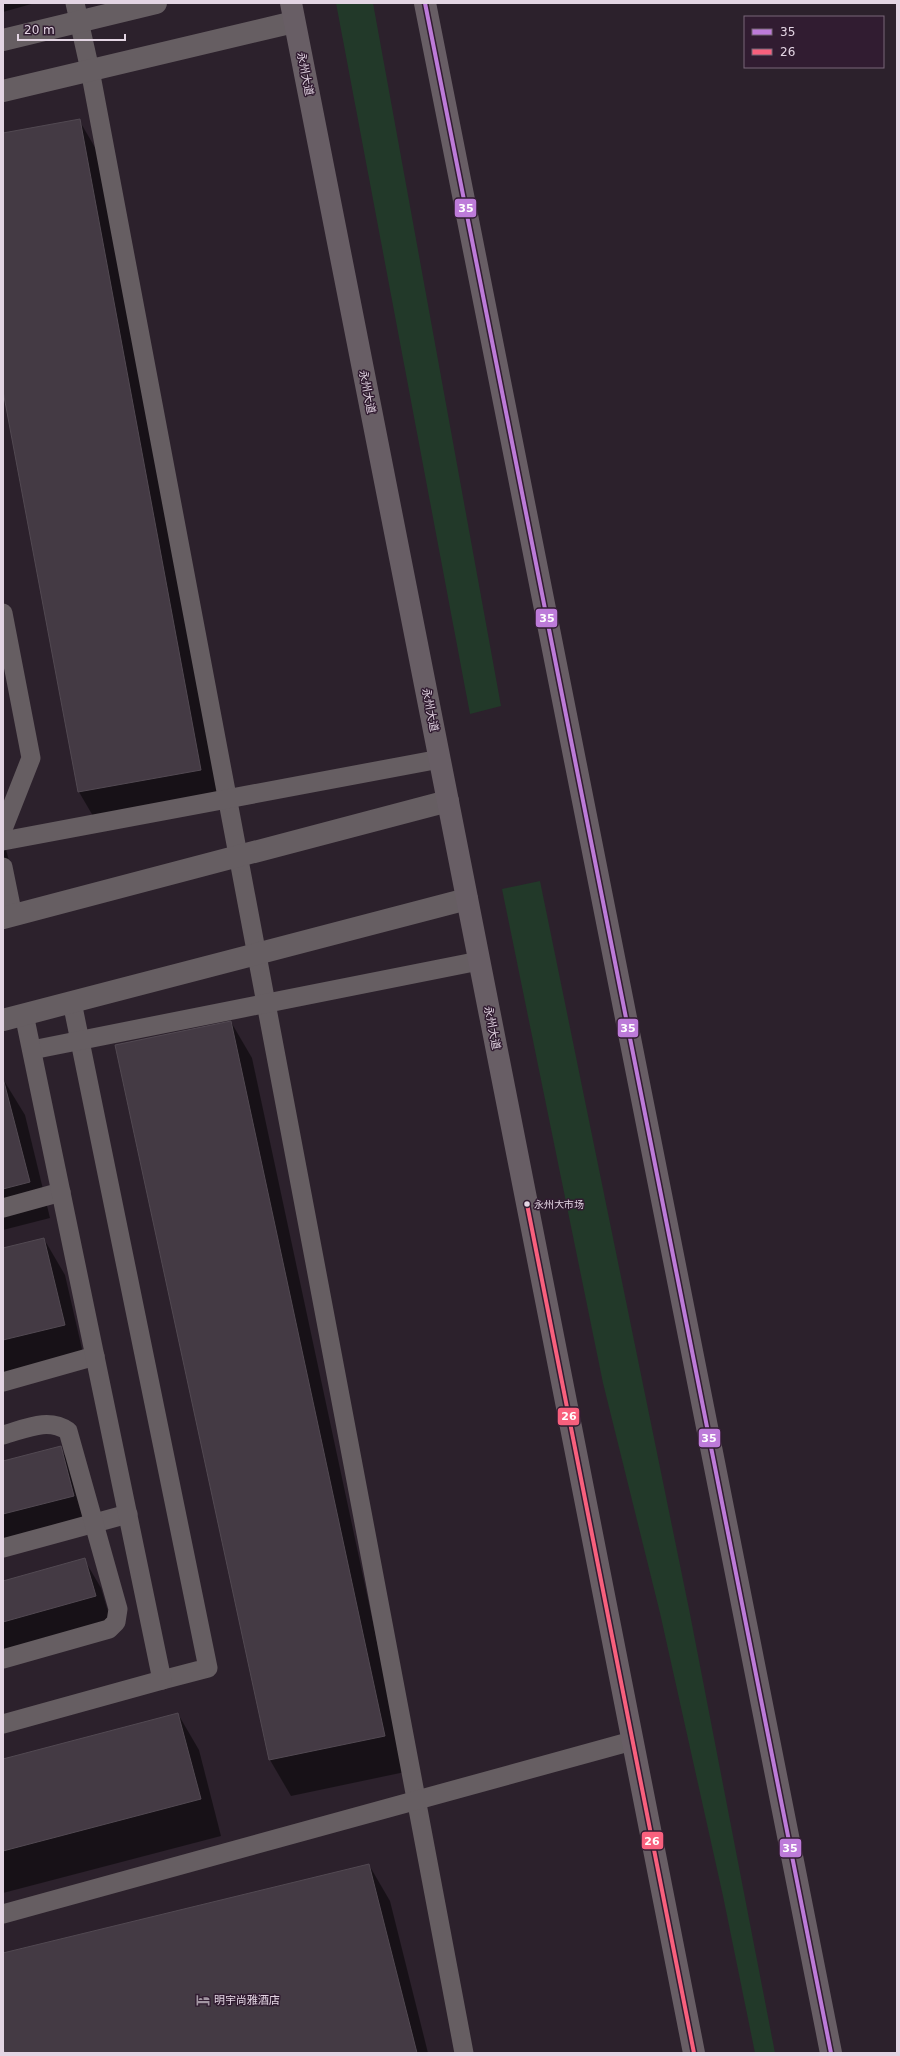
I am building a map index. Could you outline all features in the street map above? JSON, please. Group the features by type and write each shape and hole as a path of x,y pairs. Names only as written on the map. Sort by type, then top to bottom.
{"main road":[{"path":"425,3 831,2053"},
{"name":"永州大道","path":"292,12 694,2053"}],"street":[{"path":"3,40 77,12 156,3"},
{"path":"3,91 90,70 292,12"},
{"path":"8,917 448,801"},
{"path":"3,1020 257,955 467,898"}],"lane":[{"path":"77,12 90,70 464,2053"},
{"path":"3,613 31,758 3,829"},
{"path":"3,841 440,759"},
{"path":"3,867 8,917"},
{"path":"32,1050 479,961"},
{"path":"3,1724 208,1668 72,1002"},
{"path":"24,1014 162,1680"},
{"path":"3,1208 61,1192"},
{"path":"3,1382 95,1356"},
{"path":"3,1435 47,1423 59,1425 68,1431 118,1609 116,1622 109,1630 3,1659"},
{"path":"3,1548 128,1514"},
{"path":"3,1914 632,1741"}],"green space":[{"path":"336,3 373,3 501,706 470,714"},
{"path":"540,881 690,1614 775,2053 755,2053 723,1896 660,1613 603,1383 502,889"}],"building":[{"path":"80,119 201,770 78,792 3,391 3,133"},
{"path":"231,1021 385,1736 269,1760 115,1045"},
{"path":"3,1078 30,1182 3,1189"},
{"path":"44,1238 65,1325 3,1340 3,1248"},
{"path":"61,1446 74,1496 3,1514 3,1461"},
{"path":"85,1558 96,1596 3,1622 3,1581"},
{"path":"178,1713 201,1799 3,1851 3,1759"},
{"name":"明宇尚雅酒店","path":"369,1864 417,2053 5,2053 3,2047 3,1953"}],"transit line":[{"name":"35","path":"425,3 831,2053"},
{"name":"26","path":"527,1204 694,2053"}],"place":[{"name":"永州大市场","path":"527,1204"},
{"name":"明宇尚雅酒店","path":"203,2000"}]}
